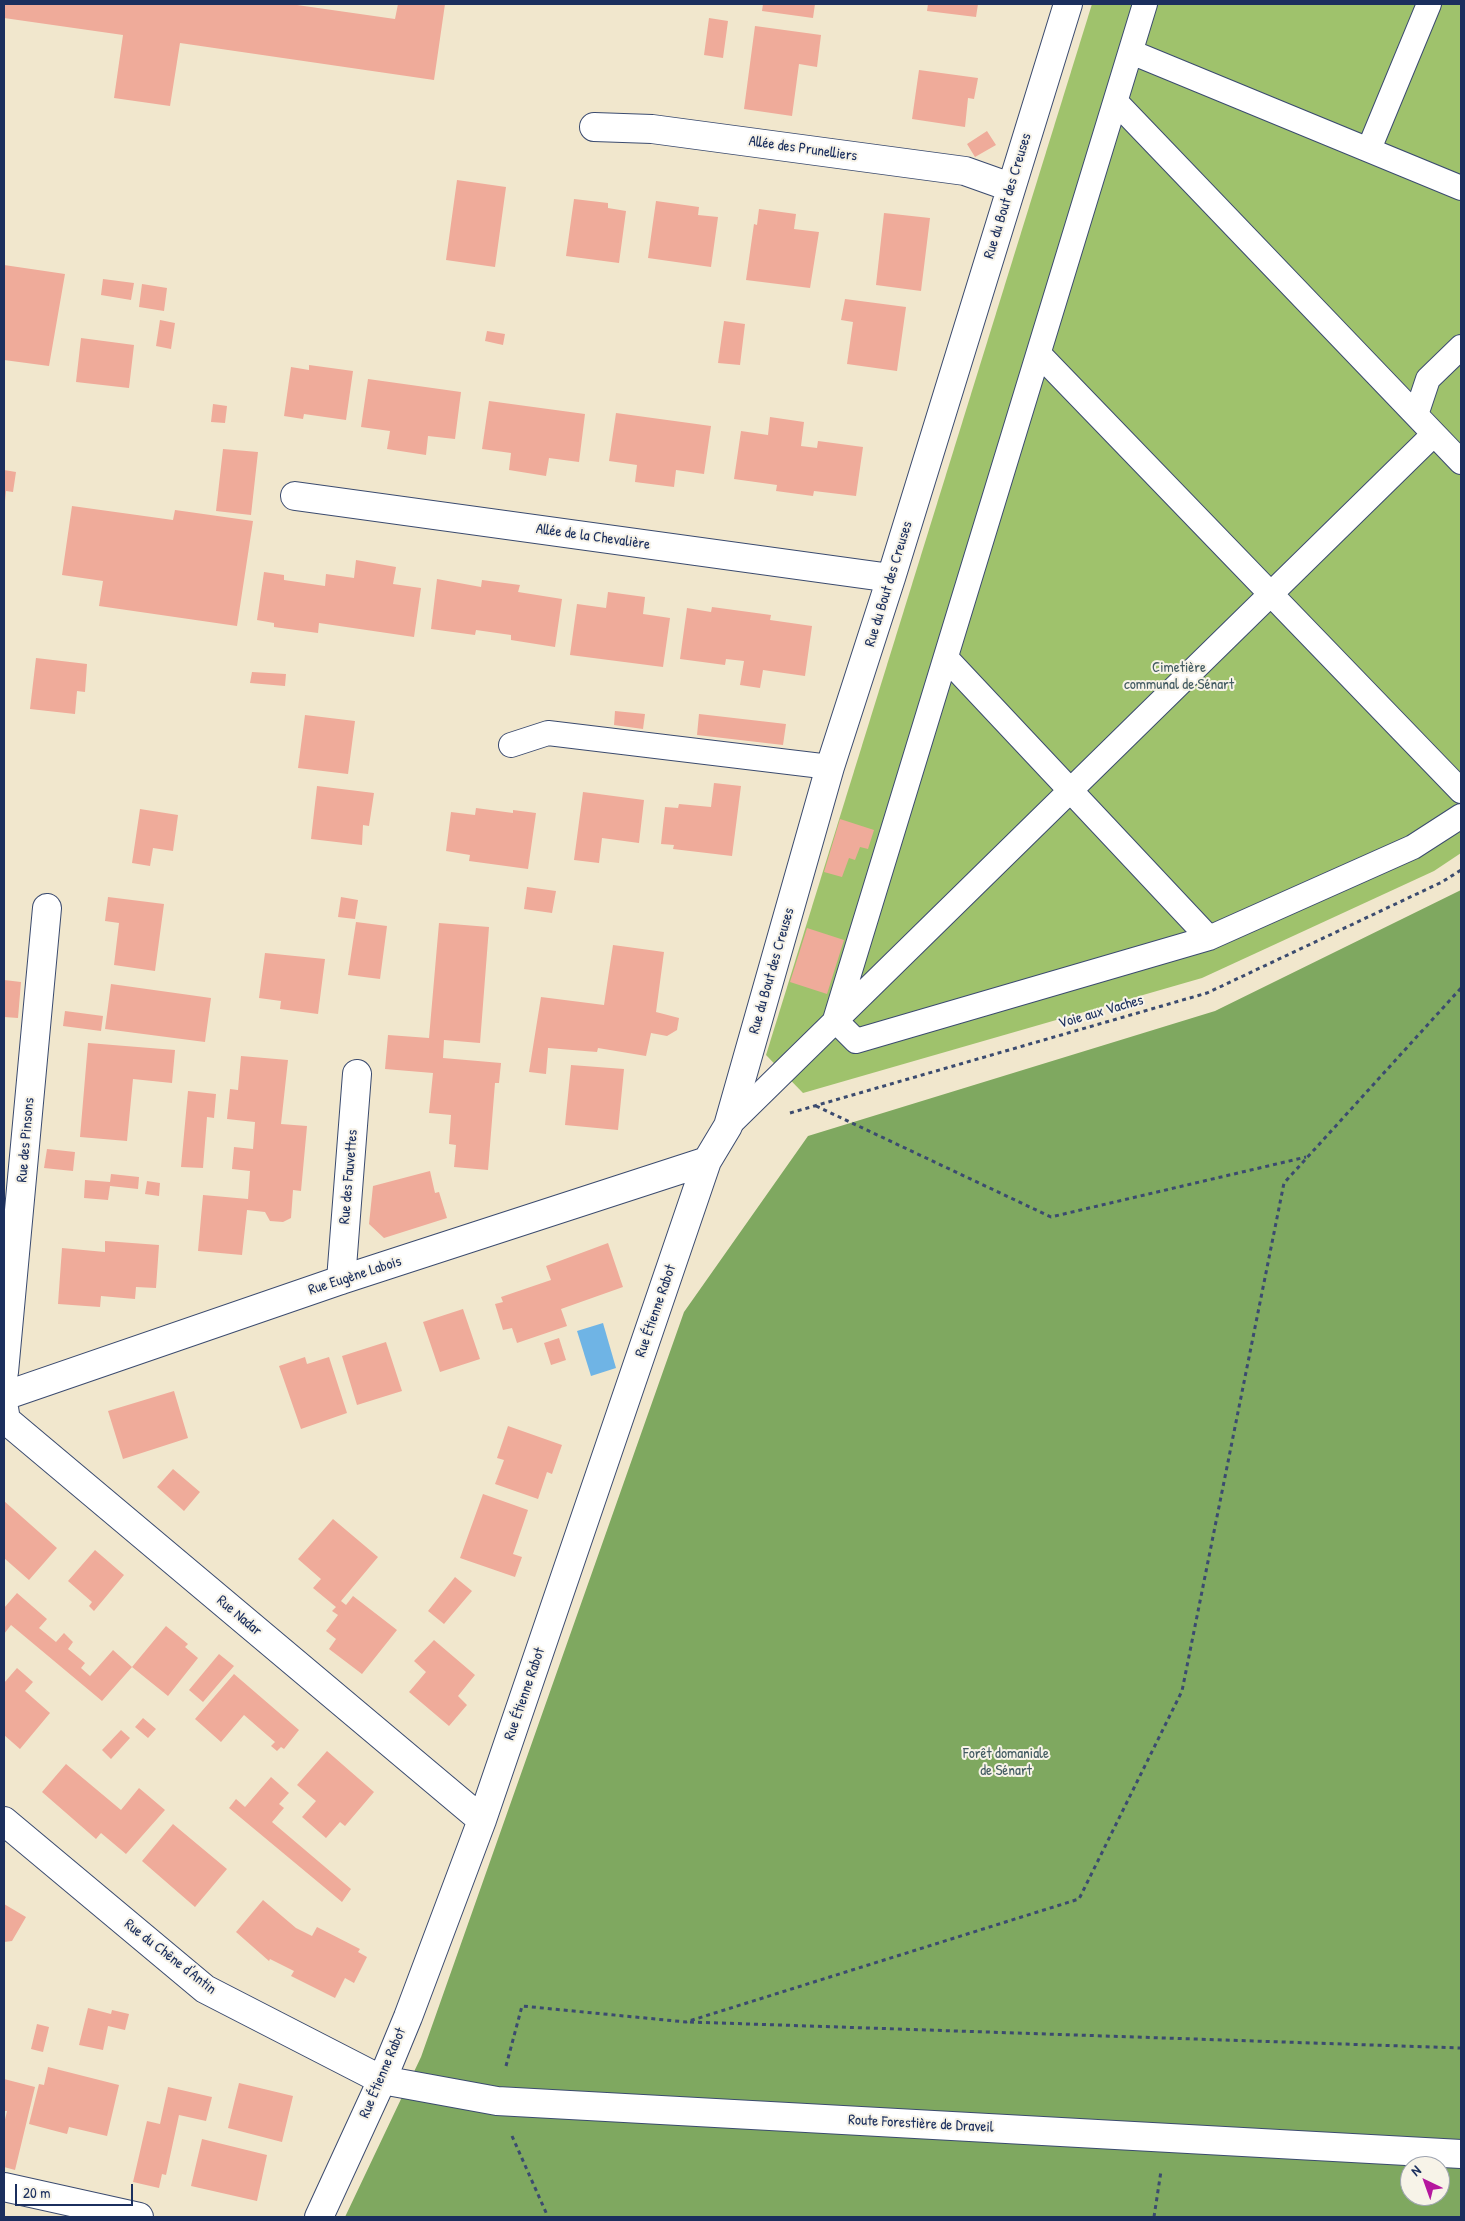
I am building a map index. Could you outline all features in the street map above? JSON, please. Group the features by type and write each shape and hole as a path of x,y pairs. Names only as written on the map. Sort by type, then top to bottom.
{"street":[{"name":"Rue du Bout des Creuses","path":"707,1162 728,1126 830,767 891,578 1068,4"},
{"name":"Allée des Prunelliers","path":"594,127 652,129 965,171 1010,187"},
{"name":"Allée de la Chevalière","path":"295,496 891,578"},
{"name":"Rue des Pinsons","path":"4,1372 47,908"},
{"name":"Rue des Fauvettes","path":"340,1280 357,1074"},
{"name":"Rue Eugène Labois","path":"4,1396 340,1280 707,1162"},
{"name":"Rue Étienne Rabot","path":"319,2217 382,2080 482,1820 707,1162"},
{"name":"Rue Nadar","path":"4,1408 6,1420 482,1820"},
{"name":"Rue du Chêne d'Antin","path":"4,1821 205,1989 382,2080"},
{"name":"Route Forestière de Draveil","path":"382,2080 497,2101 1461,2154"},
{"path":"4,2187 139,2217"}],"lane":[{"path":"835,1020 1145,4"},
{"path":"1369,149 1429,4"},
{"path":"1130,52 1461,188"},
{"path":"1116,102 1434,434 1458,455"},
{"path":"1416,415 1428,379 1461,346"},
{"path":"1038,354 1461,791"},
{"path":"728,1126 1434,434"},
{"path":"946,658 1208,938"},
{"path":"511,745 548,732 830,767"},
{"path":"835,1020 856,1041 1208,938 1413,847 1461,816"}],"path":[{"name":"Voie aux Vaches","path":"785,1114 1207,993 1442,882 1461,870"},
{"path":"686,2022 1079,1899 1182,1691 1284,1183 1461,988"},
{"path":"816,1106 1051,1217 1308,1157"},
{"path":"548,2217 497,2101 522,2006 686,2022 1461,2048"},
{"path":"1154,2217 1166,2137"}],"green space":[{"name":"Cimetière communal de Sénart","path":"1092,4 1461,4 1461,853 1434,871 1202,978 803,1093 766,1055"},
{"name":"Forêt domaniale de Sénart","path":"1461,890 1461,2217 345,2217 421,2057 684,1312 808,1136 1215,1011"}],"water":[{"path":"603,1323 616,1368 591,1376 577,1331"}],"building":[{"path":"4,4 290,4 395,19 398,4 445,4 434,80 180,43 170,106 114,98 123,35 4,18"},
{"path":"763,4 815,4 813,18 762,11"},
{"path":"928,4 978,4 976,17 927,11"},
{"path":"709,18 728,21 723,58 704,55"},
{"path":"755,26 821,35 817,67 799,64 792,116 744,109"},
{"path":"919,70 978,78 974,99 968,98 965,127 912,119"},
{"path":"987,131 996,145 975,157 967,144"},
{"path":"457,180 506,187 495,267 446,260"},
{"path":"574,199 608,203 608,208 626,211 619,263 566,256"},
{"path":"656,201 699,207 698,215 718,217 711,267 648,258"},
{"path":"759,209 796,214 794,229 819,232 810,288 746,280 754,224 757,225"},
{"path":"884,213 930,218 921,291 876,285"},
{"path":"4,265 65,274 49,366 4,360"},
{"path":"103,279 134,283 131,300 101,295"},
{"path":"142,284 167,288 164,311 139,307"},
{"path":"845,299 906,307 897,371 847,364 853,322 841,320"},
{"path":"160,320 175,323 171,349 156,346"},
{"path":"724,321 745,324 740,365 718,363"},
{"path":"487,331 505,334 503,345 485,341"},
{"path":"81,338 134,345 129,388 76,382"},
{"path":"309,365 353,371 346,420 304,414 303,419 284,416 291,367 309,370"},
{"path":"368,379 461,392 455,439 428,436 426,455 387,449 390,431 361,427"},
{"path":"489,401 585,414 579,462 549,458 546,476 509,470 511,453 482,449"},
{"path":"213,404 227,406 225,423 211,422"},
{"path":"616,413 711,426 704,474 676,470 674,487 635,482 637,465 609,461"},
{"path":"770,417 804,422 801,446 817,448 818,441 863,447 856,496 814,491 813,496 776,491 777,485 734,479 741,431 768,435"},
{"path":"223,449 258,452 251,515 216,511"},
{"path":"4,470 16,472 13,492 6,491 5,501"},
{"path":"72,506 173,520 175,510 253,521 237,626 99,606 103,581 62,575"},
{"path":"356,560 396,567 393,584 421,588 414,637 319,623 318,633 274,627 274,623 257,620 264,572 284,575 284,580 325,586 326,574 354,578"},
{"path":"437,579 481,587 482,580 520,585 518,592 562,599 555,647 511,640 511,635 476,630 475,635 431,629"},
{"path":"608,592 645,597 643,614 670,618 663,667 570,655 577,604 606,608"},
{"path":"712,607 771,615 770,620 812,626 805,676 763,670 760,688 740,685 744,661 726,659 725,665 680,659 687,608 711,612"},
{"path":"36,658 87,664 85,692 77,691 75,714 30,709"},
{"path":"252,672 286,674 285,686 250,683"},
{"path":"615,711 645,714 643,729 614,725"},
{"path":"699,714 786,724 783,745 697,735"},
{"path":"305,715 355,721 348,774 298,768"},
{"path":"714,783 741,786 732,856 673,849 674,845 661,844 665,807 678,808 679,804 711,807"},
{"path":"317,786 374,793 369,826 363,825 362,845 311,839"},
{"path":"583,792 644,800 639,843 602,838 599,863 574,860"},
{"path":"476,808 513,813 513,810 536,813 528,869 469,861 470,855 446,851 451,812 475,815"},
{"path":"140,809 178,815 173,851 153,848 150,866 132,863"},
{"path":"840,819 874,830 868,849 860,847 855,860 849,858 842,877 824,872"},
{"path":"527,887 556,891 552,913 524,909"},
{"path":"108,897 164,904 155,971 114,965 119,923 105,921"},
{"path":"341,897 358,900 355,919 338,917"},
{"path":"356,922 387,926 380,979 348,975"},
{"path":"439,923 489,927 480,1043 444,1040 443,1058 501,1063 499,1083 495,1083 488,1170 454,1167 456,1145 449,1144 451,1115 429,1113 433,1073 385,1069 388,1035 429,1038"},
{"path":"807,928 844,940 827,994 790,982"},
{"path":"613,945 664,952 656,1012 679,1018 677,1030 667,1036 651,1033 646,1056 598,1048 597,1052 548,1048 546,1074 529,1072 541,997 604,1005"},
{"path":"265,953 325,959 318,1014 280,1009 281,1001 259,998"},
{"path":"4,980 21,982 18,1018 4,1017"},
{"path":"111,984 211,998 205,1042 105,1029"},
{"path":"65,1011 103,1016 101,1031 63,1026"},
{"path":"88,1043 175,1050 172,1083 133,1079 127,1141 80,1137"},
{"path":"241,1056 288,1060 281,1124 307,1126 301,1191 293,1190 291,1218 283,1222 270,1221 265,1212 247,1210 242,1255 198,1251 203,1195 248,1199 250,1171 232,1169 234,1147 253,1149 255,1122 227,1119 230,1089 238,1090"},
{"path":"571,1065 624,1069 618,1130 565,1125"},
{"path":"188,1091 216,1094 214,1118 207,1117 203,1168 181,1167"},
{"path":"47,1149 75,1152 73,1171 44,1168"},
{"path":"430,1171 435,1193 439,1192 447,1218 384,1238 369,1224 373,1186"},
{"path":"111,1174 139,1177 138,1189 110,1186 108,1200 84,1198 85,1180 110,1182"},
{"path":"147,1181 160,1183 159,1196 145,1194"},
{"path":"105,1241 159,1245 156,1288 136,1287 135,1299 101,1296 100,1307 58,1304 62,1248 105,1252"},
{"path":"608,1243 623,1287 561,1309 567,1326 517,1343 512,1328 503,1330 495,1304 503,1302 501,1297 551,1280 546,1266"},
{"path":"463,1309 480,1359 440,1372 423,1322"},
{"path":"559,1338 566,1360 551,1365 544,1343"},
{"path":"386,1342 402,1391 357,1405 342,1356"},
{"path":"305,1357 307,1364 329,1357 347,1413 301,1429 279,1366"},
{"path":"174,1391 188,1438 123,1459 108,1411"},
{"path":"508,1426 562,1445 552,1474 547,1472 538,1499 495,1484 504,1460 497,1458"},
{"path":"173,1469 200,1492 184,1511 157,1487"},
{"path":"483,1494 528,1510 513,1554 522,1557 515,1577 460,1558"},
{"path":"4,1501 57,1548 29,1580 4,1558"},
{"path":"333,1519 378,1557 341,1601 346,1605 353,1596 397,1630 362,1674 329,1649 336,1639 326,1631 338,1615 332,1611 336,1607 313,1588 321,1579 298,1559"},
{"path":"95,1550 124,1575 94,1611 89,1606 92,1602 68,1581"},
{"path":"455,1577 472,1591 444,1624 428,1611"},
{"path":"17,1593 47,1619 39,1628 56,1642 64,1633 73,1642 68,1649 85,1663 81,1668 90,1676 113,1650 132,1667 102,1701 11,1625 4,1634 4,1608"},
{"path":"166,1626 188,1644 185,1647 198,1658 168,1696 132,1667"},
{"path":"434,1640 475,1675 458,1696 467,1705 449,1726 409,1692 426,1672 414,1661"},
{"path":"219,1654 234,1666 203,1702 189,1690"},
{"path":"17,1668 33,1682 25,1691 50,1713 20,1749 4,1735 4,1683"},
{"path":"234,1674 299,1730 284,1749 281,1747 277,1751 271,1746 275,1742 244,1715 221,1742 195,1719"},
{"path":"143,1718 156,1729 148,1738 135,1727"},
{"path":"121,1730 130,1738 111,1759 102,1750"},
{"path":"327,1751 374,1792 345,1826 340,1822 326,1838 302,1817 316,1801 297,1785"},
{"path":"66,1764 121,1810 139,1788 165,1810 126,1854 101,1833 96,1839 42,1792"},
{"path":"271,1777 289,1793 279,1804 284,1808 272,1822 351,1889 342,1902 229,1808 236,1799 245,1807"},
{"path":"173,1824 227,1869 195,1907 142,1861"},
{"path":"263,1900 296,1928 312,1936 317,1927 360,1949 358,1952 367,1957 354,1983 345,1978 335,1998 291,1976 294,1971 270,1959 269,1961 236,1932"},
{"path":"4,1904 26,1917 12,1941 4,1942"},
{"path":"88,2008 111,2014 112,2010 129,2014 125,2030 108,2026 103,2050 79,2045"},
{"path":"37,2024 49,2027 43,2052 31,2049"},
{"path":"48,2067 119,2085 107,2136 69,2127 67,2134 29,2124 39,2084 44,2085"},
{"path":"4,2079 35,2087 15,2170 4,2167 4,2124 7,2111 4,2111"},
{"path":"239,2083 293,2096 282,2142 228,2128"},
{"path":"168,2087 212,2097 206,2121 179,2115 166,2175 162,2174 159,2188 133,2182 147,2121 160,2124"},
{"path":"202,2139 267,2155 257,2201 191,2186"}]}
